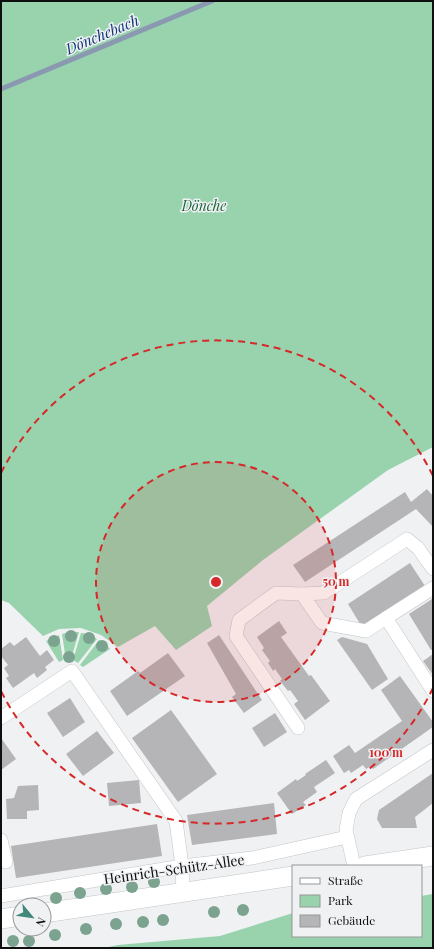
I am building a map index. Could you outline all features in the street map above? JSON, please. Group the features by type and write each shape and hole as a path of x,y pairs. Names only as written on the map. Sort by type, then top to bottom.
{"main road":[{"path":"371,865 433,856"},
{"name":"Heinrich-Schütz-Allee","path":"52,912 292,876"}],"street":[{"path":"298,728 236,636 239,620 276,593 324,593 407,539 418,548 433,569"},
{"path":"302,594 322,623 366,631 433,588"},
{"path":"386,618 433,691"},
{"path":"1,718 72,671 176,821 182,866 183,893"},
{"path":"354,865 346,830 349,813 356,799 433,750"},
{"name":"Heinrich-Schütz-Allee","path":"6,895 182,866 252,858 347,837"},
{"path":"1,840 6,862"},
{"path":"6,895 11,918"}],"green space":[{"name":"Dönche","path":"1,1 433,1 433,447 388,470 263,560 207,606 212,626 176,650 155,626 118,647 101,635 81,628 59,629 43,636 9,603 1,600"},
{"path":"79,632 71,659 66,660 62,634"},
{"path":"81,633 90,634 97,639 78,663 73,660"},
{"path":"59,635 63,660 59,662 46,641"},
{"path":"99,640 106,644 110,649 83,667 80,665"},
{"path":"433,894 433,948 104,948 118,945 220,936 292,913 292,937 422,937 422,896"}],"building":[{"path":"427,489 433,496 433,527 416,509 305,582 293,565 405,492 411,502"},
{"path":"410,563 425,586 362,627 348,604"},
{"path":"432,599 433,649 431,650 409,614"},
{"path":"279,621 287,633 281,637 309,676 311,675 330,701 305,720 294,704 298,701 290,690 288,691 280,681 282,679 275,669 273,671 268,663 270,661 262,650 264,648 257,637"},
{"path":"219,635 262,700 244,713 232,697 236,694 207,643"},
{"path":"26,637 40,656 47,650 54,660 45,667 47,670 37,678 34,673 13,688 6,678 9,676 4,668 8,665 1,656 1,649 10,642 14,646"},
{"path":"342,637 367,644 388,679 372,690 337,640"},
{"path":"168,653 185,676 127,716 110,691 138,671 140,673"},
{"path":"433,654 433,675 423,661"},
{"path":"400,676 433,722 433,727 373,769 371,766 366,769 363,765 351,773 349,770 344,773 333,756 349,745 355,753 402,721 381,690"},
{"path":"70,698 85,722 63,737 47,713"},
{"path":"171,710 217,774 178,802 132,738"},
{"path":"275,713 287,732 264,747 252,728"},
{"path":"97,731 114,753 83,776 66,754"},
{"path":"1,738 16,759 1,770"},
{"path":"326,760 335,773 314,787 317,792 303,802 306,805 292,814 277,793 296,779 297,781 306,775 305,774"},
{"path":"433,773 433,803 415,817 417,828 382,828 377,819 379,810"},
{"path":"139,780 141,803 109,806 107,783"},
{"path":"38,785 39,810 27,811 27,819 7,819 6,799 14,798 18,786"},
{"path":"274,803 277,834 192,845 187,815"},
{"path":"157,824 162,856 16,878 11,846"}],"waterway":[{"name":"Dönchebach","path":"1,89 212,1"}]}
